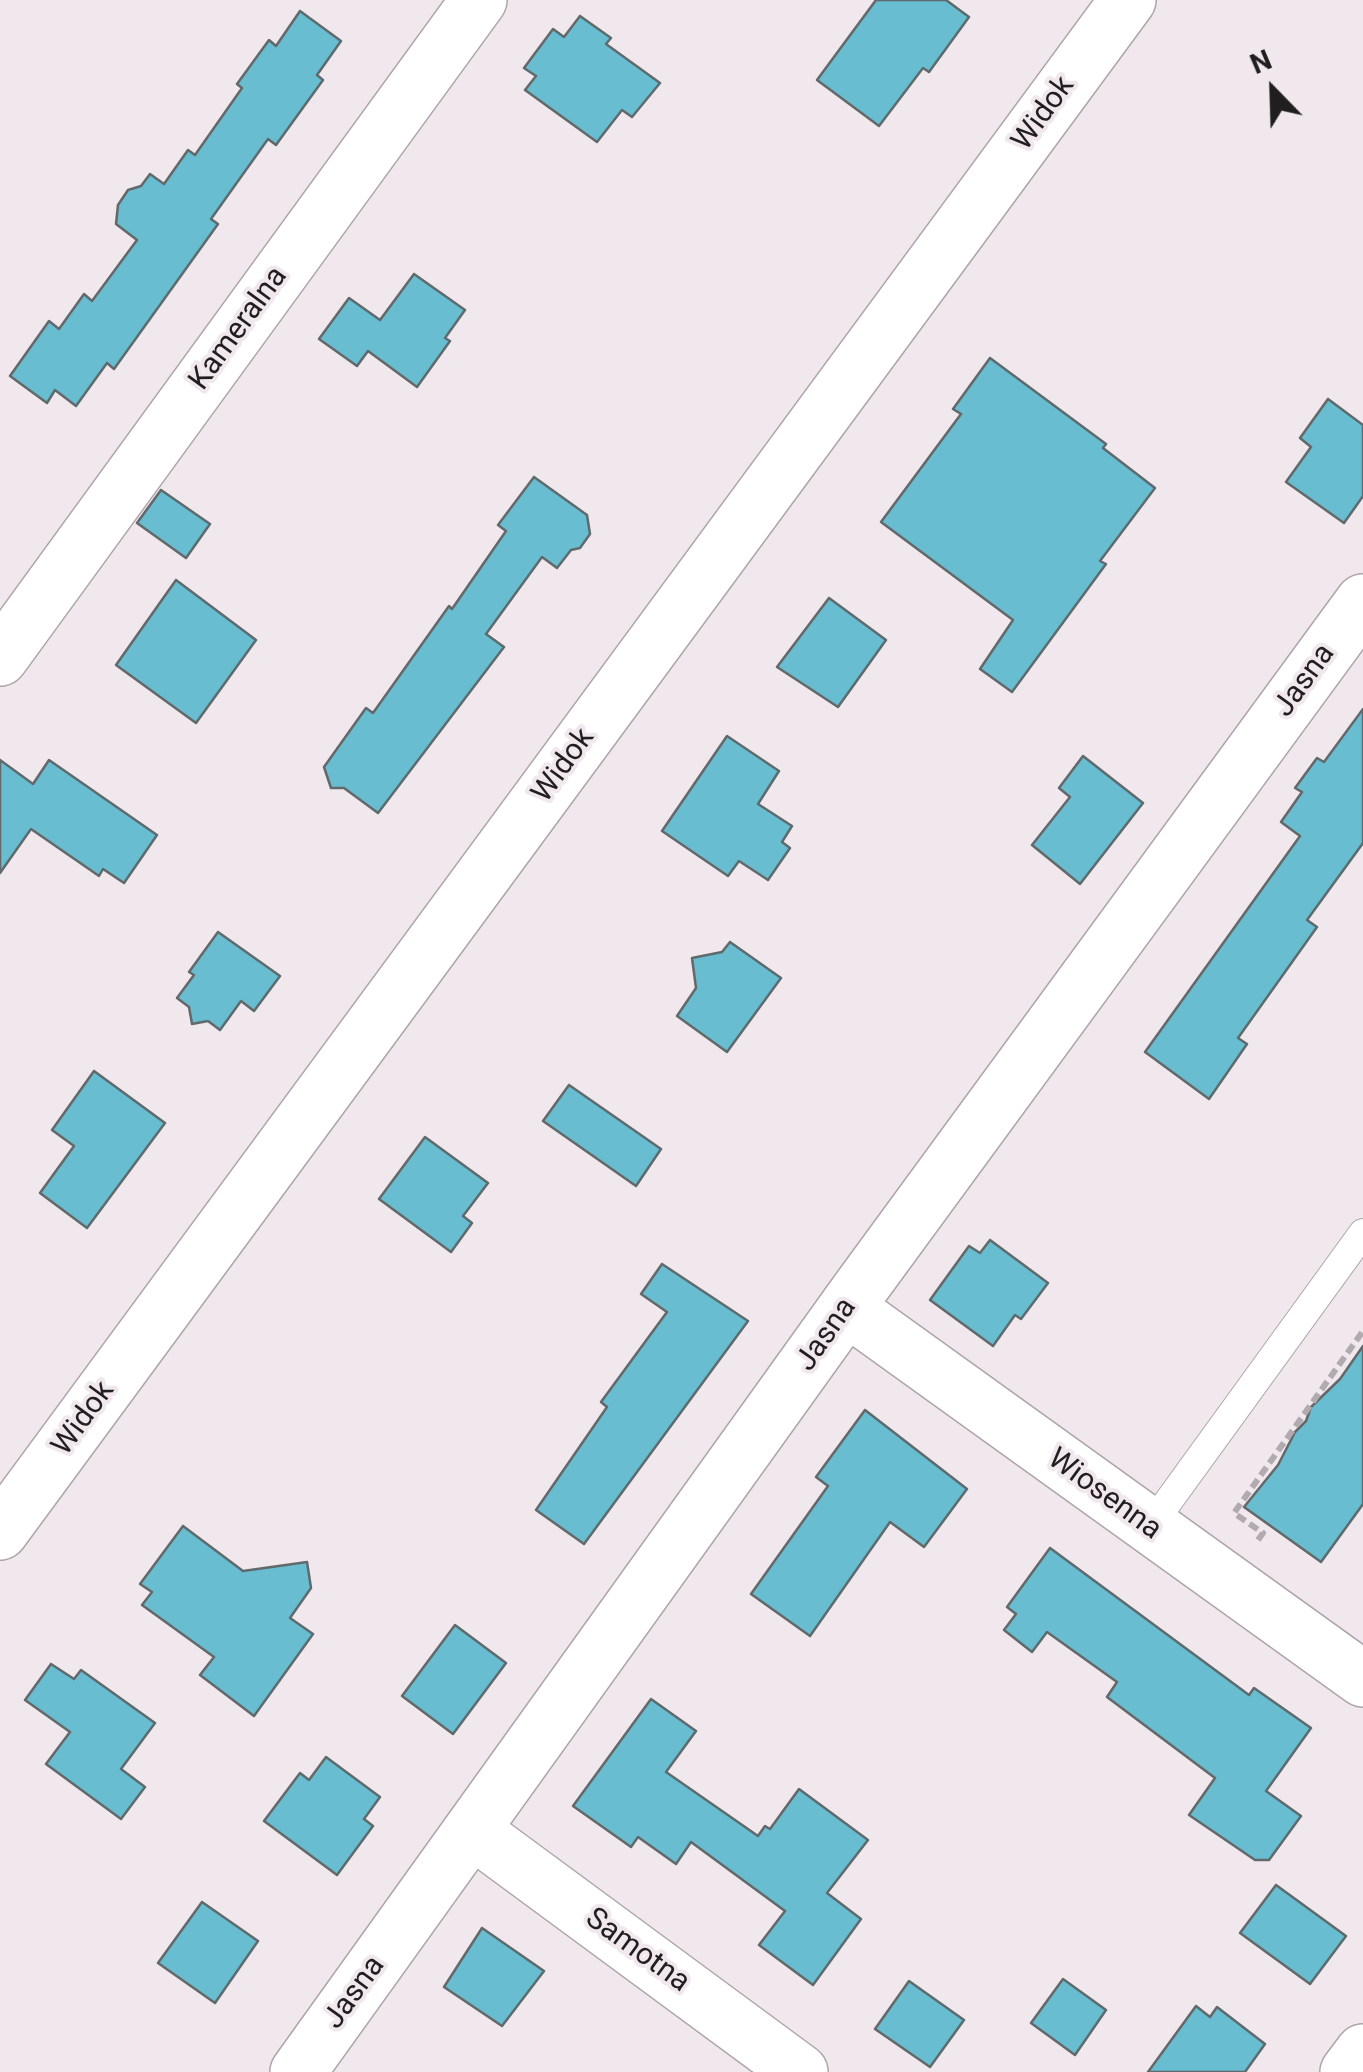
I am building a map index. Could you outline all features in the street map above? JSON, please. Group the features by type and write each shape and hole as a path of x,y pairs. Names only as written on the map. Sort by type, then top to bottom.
{"street":[{"name":"Kameralna","path":"0,658 478,0"},
{"name":"Widok","path":"0,1532 1128,0"},
{"name":"Jasna","path":"298,2072 846,1308 1363,602"},
{"name":"Wiosenna","path":"846,1308 1363,1679"},
{"name":"Samotna","path":"473,1831 800,2072"},
{"path":"1348,2072 1363,2052"}],"lane":[{"path":"1149,1528 1363,1233"}],"path":[{"path":"1251,1550 1263,1534 1234,1513 1363,1331"}],"building":[{"path":"876,0 946,0 969,17 929,72 923,68 879,126 817,80"},
{"path":"300,11 341,41 317,75 323,80 276,145 268,139 211,219 218,224 114,369 107,363 76,406 55,390 47,403 10,376 49,321 59,329 84,294 92,301 137,240 116,224 118,205 128,190 141,186 150,174 164,184 188,150 195,155 242,88 237,84 269,40 276,46"},
{"path":"580,16 611,38 606,44 660,83 632,117 622,110 597,142 525,90 536,76 524,68 553,29 564,37"},
{"path":"414,274 465,310 445,338 450,341 417,387 368,351 357,366 319,339 349,298 380,320"},
{"path":"990,358 1106,444 1103,448 1155,488 1100,561 1106,564 1012,692 980,669 1013,620 881,522 961,414 953,409"},
{"path":"1328,399 1363,425 1363,496 1344,523 1286,482 1311,447 1300,438"},
{"path":"534,477 587,515 590,534 557,568 542,557 486,634 504,647 378,813 344,788 331,788 324,767 366,708 373,713 449,606 452,609 506,531 498,525"},
{"path":"161,490 210,524 186,558 137,523"},
{"path":"176,580 256,640 196,723 116,665"},
{"path":"829,598 886,640 838,707 777,667"},
{"path":"1363,709 1363,843 1307,920 1317,927 1238,1038 1247,1044 1209,1099 1145,1052 1300,836 1281,822 1302,792 1295,788 1317,758 1324,762"},
{"path":"727,736 779,771 758,804 792,826 782,842 790,848 768,880 739,861 728,876 662,831"},
{"path":"1083,756 1143,803 1080,884 1032,845 1070,797 1059,788"},
{"path":"0,760 33,784 49,760 157,835 124,883 103,869 99,876 31,829 0,873"},
{"path":"218,932 280,976 254,1011 241,1001 220,1030 208,1021 192,1024 189,1007 177,998 194,975 189,972"},
{"path":"730,942 781,978 727,1052 677,1016 696,988 692,958 722,952"},
{"path":"94,1071 165,1123 87,1228 40,1193 74,1146 52,1130"},
{"path":"569,1085 661,1149 636,1186 543,1121"},
{"path":"425,1137 488,1183 463,1216 472,1223 451,1252 379,1199"},
{"path":"990,1240 1048,1283 1021,1319 1015,1315 993,1346 930,1300 969,1246 980,1253"},
{"path":"662,1264 748,1321 584,1544 536,1510 607,1407 601,1402 667,1312 641,1294"},
{"path":"1363,1346 1363,1504 1321,1562 1244,1507 1278,1465 1311,1407 1340,1379"},
{"path":"865,1410 967,1489 924,1547 890,1522 810,1636 751,1594 828,1486 816,1477"},
{"path":"183,1526 243,1571 307,1562 311,1588 290,1618 313,1634 254,1716 200,1675 214,1657 142,1605 152,1592 140,1584"},
{"path":"1050,1548 1249,1695 1254,1688 1311,1728 1266,1791 1301,1816 1269,1860 1255,1860 1189,1815 1215,1778 1107,1697 1117,1682 1047,1632 1032,1652 1004,1630 1016,1614 1007,1607"},
{"path":"455,1625 506,1663 453,1734 402,1696"},
{"path":"51,1664 74,1679 81,1670 155,1723 121,1769 145,1787 121,1819 46,1764 70,1732 25,1700"},
{"path":"651,1699 696,1731 666,1772 758,1836 765,1826 770,1829 799,1789 868,1840 827,1893 861,1919 813,1985 759,1945 785,1911 691,1842 676,1864 638,1837 631,1847 573,1806"},
{"path":"326,1757 380,1797 364,1819 373,1826 337,1875 264,1821 300,1773 309,1780"},
{"path":"1276,1885 1346,1936 1310,1984 1240,1933"},
{"path":"202,1902 258,1941 215,2003 158,1963"},
{"path":"482,1928 544,1971 502,2026 444,1987"},
{"path":"1063,1979 1106,2010 1075,2055 1031,2023"},
{"path":"909,1981 964,2020 930,2067 875,2029"},
{"path":"1196,2006 1210,2017 1217,2007 1265,2044 1245,2072 1148,2072"}]}
